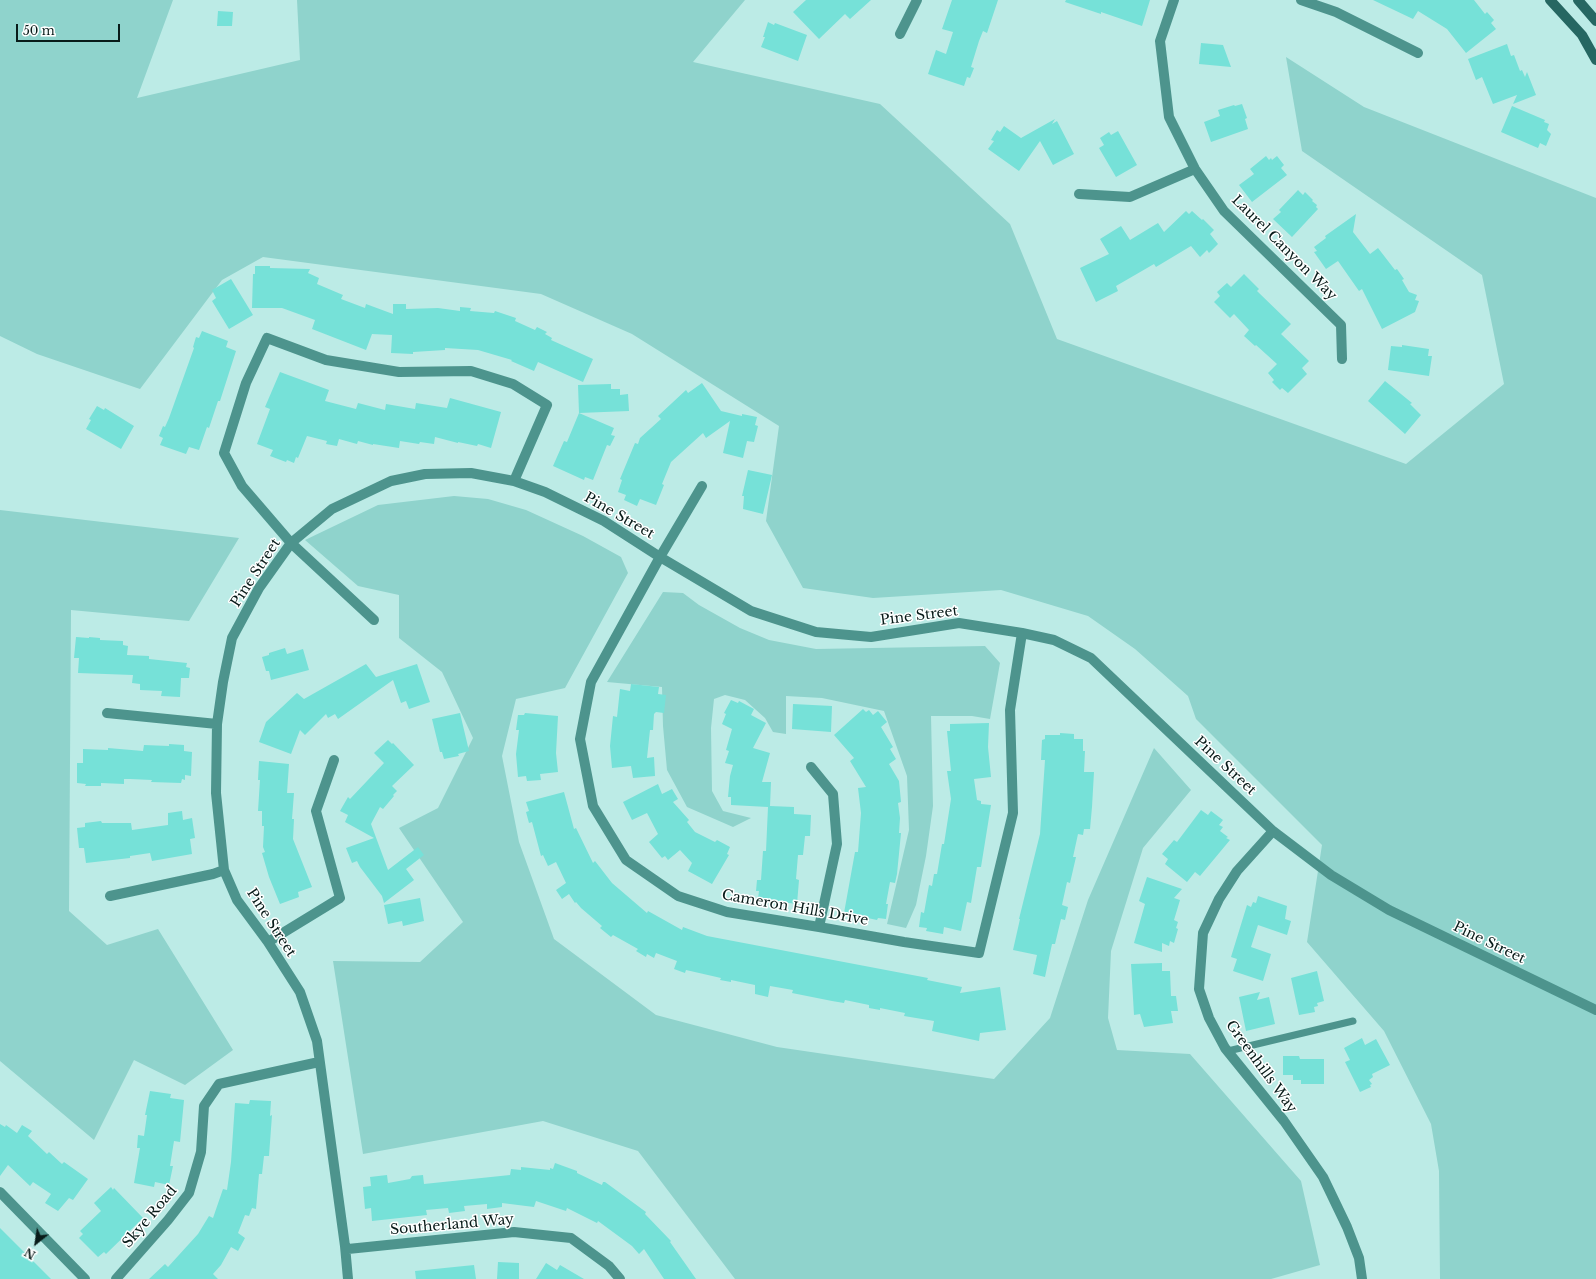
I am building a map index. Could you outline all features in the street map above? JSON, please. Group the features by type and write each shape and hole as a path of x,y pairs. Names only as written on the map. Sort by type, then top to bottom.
{"main road":[{"path":"1550,0 1582,35 1596,60"},
{"path":"1578,0 1596,21"}],"street":[{"path":"900,34 916,0"},
{"name":"Laurel Canyon Way","path":"1174,0 1160,41 1169,117 1195,169 1224,211 1341,325 1342,359"},
{"path":"1301,0 1336,12 1418,53"},
{"path":"1079,194 1130,197 1195,169"},
{"path":"374,620 291,543 242,486 224,453 246,384 268,338 326,360 399,372 471,371 513,384 547,405 514,482"},
{"name":"Pine Street","path":"348,1279 345,1246 317,1041 300,992 268,942 237,900 224,870 216,793 217,724 222,682 232,638 259,588 291,543 332,509 391,482 425,474 471,473 514,482 545,492 604,521 660,557 751,611 816,632 871,637 959,623 1022,633 1054,640 1091,658 1273,831 1331,875 1389,910 1596,1010"},
{"name":"Cameron Hills Drive","path":"702,486 660,557 591,682 580,739 593,806 626,860 678,896 727,912 979,953 1013,813 1010,710 1022,633"},
{"path":"107,712 217,724"},
{"path":"268,942 340,898 316,811 334,760"},
{"path":"811,767 833,794 837,844 819,927"},
{"name":"Greenhills Way","path":"1273,831 1236,871 1219,899 1202,933 1199,989 1209,1018 1228,1051 1284,1121 1323,1177 1347,1227 1359,1258 1362,1279"},
{"path":"110,896 212,874 224,870"},
{"name":"Skye Road","path":"116,1279 168,1220 189,1192 201,1152 204,1106 219,1084 319,1062"},
{"path":"0,1192 85,1279"},
{"name":"Southerland Way","path":"345,1246 348,1249 514,1232 571,1238 609,1266 620,1279"}],"lane":[{"path":"1228,1051 1353,1021"}],"shaded area":[{"path":"0,0 173,0 137,98 300,60 297,0 745,0 693,62 880,104 1010,224 1057,339 1406,464 1504,384 1482,275 1302,151 1286,57 1364,107 1596,198 1596,1279 1440,1279 1439,1171 1431,1124 1384,1031 1307,942 1322,845 1196,719 1188,696 1135,649 1088,616 1001,590 873,598 803,588 766,521 779,426 632,334 541,294 263,257 222,280 140,389 37,354 0,336"},
{"path":"454,496 488,499 526,510 583,536 621,557 628,573 565,688 516,699 502,756 519,842 554,939 656,1015 777,1047 994,1079 1050,1018 1088,900 1154,748 1191,790 1143,848 1111,951 1108,1018 1117,1050 1190,1054 1301,1181 1320,1265 1271,1279 735,1279 638,1151 543,1121 363,1154 333,961 420,962 463,922 399,828 438,808 473,738 442,672 399,638 399,595 358,586 305,540 378,505"},
{"path":"0,510 239,538 189,621 71,610 69,911 107,945 158,929 233,1050 185,1085 134,1060 94,1140 0,1061"},
{"path":"663,592 683,593 699,605 740,628 769,640 816,649 985,646 1000,663 990,719 972,716 931,716 933,806 926,856 916,905 906,928 887,924 909,830 907,776 884,711 822,698 786,696 786,734 773,732 765,718 745,700 725,695 714,699 711,728 712,791 723,811 751,818 733,827 687,807 667,770 663,726 662,687 607,682"}],"building":[{"path":"806,0 871,0 850,19 845,14 819,39 793,12"},
{"path":"952,0 998,0 987,33 983,31 979,41 971,67 974,68 970,78 967,77 964,86 928,74 936,50 946,54 953,32 942,29"},
{"path":"1066,0 1150,0 1142,26 1065,2"},
{"path":"1373,0 1474,0 1485,14 1487,12 1494,20 1491,23 1496,29 1466,53 1447,29 1418,11 1413,19"},
{"path":"218,11 233,12 232,26 217,26"},
{"path":"768,22 774,25 775,23 807,35 798,61 761,47"},
{"path":"1201,43 1223,45 1231,67 1199,64"},
{"path":"1507,44 1511,56 1514,55 1520,71 1522,70 1525,77 1527,72 1536,95 1513,104 1517,95 1493,104 1482,77 1476,80 1468,59"},
{"path":"1242,104 1247,118 1245,119 1248,129 1211,142 1204,122 1220,116 1218,110"},
{"path":"1512,106 1545,120 1544,122 1549,124 1547,130 1551,134 1546,146 1540,143 1538,148 1501,132"},
{"path":"1055,119 1052,124 1057,121 1074,154 1053,165 1040,141 1019,171 988,149 994,141 991,140 997,130 1000,132 1004,126 1021,138"},
{"path":"1118,131 1137,165 1116,177 1099,148 1104,145 1100,138 1109,132 1111,135"},
{"path":"1266,156 1269,160 1271,158 1272,160 1277,156 1284,165 1281,168 1287,175 1252,202 1239,185 1254,174 1250,169"},
{"path":"1298,190 1303,195 1305,192 1317,205 1316,207 1318,209 1292,237 1273,219 1281,212 1279,210"},
{"path":"1186,211 1189,214 1192,211 1214,230 1210,234 1218,244 1209,253 1207,250 1200,257 1191,246 1156,267 1154,264 1116,286 1118,291 1096,302 1080,268 1109,254 1100,239 1121,226 1130,240 1158,223 1164,232"},
{"path":"1356,214 1353,232 1370,254 1378,248 1395,270 1397,269 1404,279 1402,280 1409,292 1417,295 1415,300 1419,301 1415,312 1382,329 1362,289 1359,291 1338,261 1326,269 1314,252 1317,251 1314,247 1326,238 1325,236"},
{"path":"255,266 310,269 308,273 319,278 317,284 343,295 341,299 365,308 366,304 393,314 393,304 406,304 406,309 438,308 460,311 460,307 471,308 470,311 494,313 495,311 516,318 515,321 535,330 537,327 547,332 545,334 552,338 551,340 593,359 583,382 538,362 534,371 511,361 512,360 478,350 445,348 445,350 413,352 413,354 391,353 392,335 372,334 366,350 312,329 315,320 282,308 252,308 253,274 255,274"},
{"path":"1244,274 1259,289 1257,291 1291,324 1281,334 1309,361 1302,368 1307,374 1288,393 1282,388 1280,390 1272,382 1274,380 1268,373 1277,364 1244,336 1249,330 1234,314 1230,318 1214,302 1220,296 1217,292 1227,283 1231,287"},
{"path":"231,279 253,315 229,329 212,301 216,298 212,290"},
{"path":"202,331 228,341 226,347 236,351 220,401 218,401 209,428 207,427 199,450 189,447 186,454 160,445 163,438 159,436 163,426 165,427 169,418 194,348 196,337 199,338"},
{"path":"1402,345 1429,349 1428,356 1432,356 1429,376 1388,370 1391,346 1402,347"},
{"path":"280,372 329,390 325,401 356,409 358,403 385,410 386,404 415,409 416,403 447,408 450,398 501,412 491,448 478,444 477,446 458,443 435,437 434,444 420,442 419,444 400,441 399,448 373,445 358,441 357,444 339,439 337,446 326,444 327,441 307,436 298,458 296,457 294,463 287,460 286,462 270,456 273,450 257,444 270,409 265,407"},
{"path":"1385,381 1412,403 1410,404 1421,415 1405,434 1368,401"},
{"path":"702,383 721,411 742,416 742,414 757,417 755,425 758,426 754,442 747,441 743,458 723,453 730,421 706,438 703,433 671,462 662,484 664,485 656,505 640,499 637,506 624,500 626,495 618,492 622,480 620,479 635,443 638,444 640,438 661,419 658,416 686,390 688,393"},
{"path":"611,384 611,389 620,389 620,395 628,394 629,411 579,413 578,385"},
{"path":"97,406 104,410 105,408 134,426 121,449 86,429 91,420 89,419"},
{"path":"579,413 614,428 611,435 615,436 610,446 607,445 593,480 585,477 584,480 553,466 564,441 567,442"},
{"path":"748,470 772,475 763,514 743,509 744,496 742,496"},
{"path":"76,637 123,641 123,645 128,646 127,655 149,656 149,659 187,663 186,667 190,668 189,678 181,678 180,697 161,696 162,691 140,690 140,684 132,683 133,675 78,673 79,658 74,658"},
{"path":"285,648 287,654 303,649 309,670 271,680 269,671 266,671 262,657"},
{"path":"366,664 376,677 417,664 430,702 409,709 406,701 401,703 393,680 338,719 335,714 328,718 326,714 305,735 300,730 291,754 259,742 266,722 297,693 304,699"},
{"path":"631,684 659,687 658,694 666,695 664,713 656,712 654,714 653,730 650,730 647,758 654,757 655,776 633,778 631,766 612,768 610,746 613,716 617,717 620,689 630,691"},
{"path":"731,700 738,703 739,701 754,709 751,715 766,723 753,748 770,753 762,782 771,782 770,806 794,807 794,814 811,815 810,836 805,836 803,855 798,855 796,879 799,880 797,904 758,899 759,891 756,891 757,880 761,880 763,851 766,851 768,807 731,805 731,797 728,797 730,776 733,765 725,763 729,751 726,750 732,729 722,724 726,714 724,713"},
{"path":"793,704 832,706 831,732 792,729"},
{"path":"863,709 866,712 869,710 873,715 878,711 887,722 881,727 893,747 890,749 896,759 889,764 899,781 901,802 898,803 900,818 899,833 901,833 897,874 895,883 890,882 886,904 888,904 886,919 878,918 877,920 844,913 855,852 858,852 861,813 858,788 866,787 850,761 854,758 834,735"},
{"path":"460,713 469,751 458,754 459,756 444,759 442,752 440,752 432,719"},
{"path":"525,713 558,716 556,753 558,772 540,774 541,780 527,781 526,776 518,777 516,754 519,730 516,730 518,715 524,715"},
{"path":"989,723 988,747 991,777 974,779 977,800 981,801 981,804 991,805 981,867 977,867 971,903 967,902 961,931 944,927 943,934 926,931 927,928 919,927 921,912 924,913 929,885 932,886 934,874 937,874 942,844 944,844 951,799 947,771 951,771 947,731 950,731 950,724"},
{"path":"1060,733 1074,734 1074,739 1083,739 1083,751 1085,751 1084,772 1094,772 1092,807 1090,829 1084,829 1083,835 1078,834 1073,857 1076,857 1070,883 1067,882 1062,905 1068,907 1065,920 1061,919 1055,944 1052,944 1045,977 1033,974 1037,955 1013,950 1040,834 1045,760 1041,760 1042,740 1045,739 1045,735 1060,735"},
{"path":"388,740 392,744 393,743 414,765 392,786 397,791 383,809 380,807 371,824 388,870 418,847 424,855 406,869 414,880 384,903 382,896 357,861 352,863 346,848 374,838 345,822 348,815 340,811 348,797 350,799 384,763 374,753"},
{"path":"169,744 184,745 184,751 192,752 191,776 185,775 185,780 182,779 181,783 124,779 124,784 101,783 101,786 85,786 86,784 77,783 77,763 83,763 83,749 108,750 108,748 143,751 144,745 169,746"},
{"path":"259,761 289,764 287,793 294,793 292,819 294,819 293,839 312,887 298,892 299,897 280,904 269,877 262,853 265,852 263,847 264,826 262,826 262,811 258,811 260,780 258,780"},
{"path":"658,784 662,794 672,789 678,799 673,802 689,820 687,822 695,832 715,842 717,840 730,847 727,854 729,855 712,884 688,871 692,863 680,850 668,860 665,856 662,858 649,842 658,834 647,813 632,820 623,802"},
{"path":"564,792 574,829 576,828 593,863 595,861 612,883 647,913 648,911 682,930 683,927 707,936 928,978 927,980 962,987 960,993 1000,987 1006,1030 980,1033 979,1041 932,1031 934,1021 904,1016 905,1013 880,1008 880,1010 869,1008 869,1005 845,1000 844,1003 832,1001 792,993 793,990 770,986 768,997 755,994 755,985 731,980 731,982 720,980 721,978 686,970 685,973 674,969 677,961 656,953 654,958 647,954 646,957 636,951 638,949 613,935 611,937 600,928 602,926 576,902 575,903 569,894 562,899 556,890 566,883 556,862 548,866 543,855 541,856 532,822 529,823 526,812 529,811 526,802"},
{"path":"1201,810 1208,815 1211,811 1223,820 1219,825 1223,827 1220,831 1230,840 1200,876 1195,872 1187,882 1165,864 1168,859 1162,854 1174,840 1177,842"},
{"path":"182,811 183,820 192,818 195,838 190,839 192,854 152,861 150,853 130,856 130,858 86,863 84,848 79,848 77,828 85,827 85,823 101,821 102,823 131,823 132,830 168,825 168,813"},
{"path":"1147,877 1182,889 1174,898 1180,900 1174,920 1178,922 1176,928 1178,929 1174,943 1170,941 1169,946 1162,943 1162,952 1134,943 1145,904 1139,901"},
{"path":"1258,896 1287,906 1285,919 1291,921 1287,935 1258,925 1251,947 1271,954 1263,981 1233,971 1237,959 1231,957 1247,905 1251,907 1253,902 1256,903"},
{"path":"420,898 424,921 403,926 402,921 388,924 384,905"},
{"path":"1162,963 1162,971 1170,971 1171,996 1176,996 1178,1011 1171,1011 1173,1023 1144,1027 1140,1014 1134,1015 1131,964"},
{"path":"1317,971 1324,1001 1317,1003 1318,1006 1314,1007 1315,1012 1299,1015 1291,978"},
{"path":"1260,992 1257,1000 1269,997 1275,1024 1246,1031 1239,997"},
{"path":"1362,1038 1365,1045 1376,1039 1390,1065 1372,1074 1373,1077 1369,1080 1372,1084 1370,1085 1371,1087 1360,1092 1345,1062 1350,1060 1344,1048"},
{"path":"1283,1056 1299,1056 1300,1059 1324,1059 1324,1084 1301,1084 1301,1080 1293,1080 1293,1075 1283,1075"},
{"path":"150,1091 171,1094 170,1098 184,1100 180,1142 174,1141 170,1166 173,1166 169,1185 155,1182 154,1187 134,1183 140,1148 137,1148 138,1135 144,1136 147,1115 145,1115"},
{"path":"250,1100 271,1101 270,1116 272,1115 269,1156 264,1156 262,1174 259,1174 256,1209 252,1208 249,1216 245,1215 238,1233 245,1238 238,1251 231,1247 221,1265 213,1274 218,1279 149,1279 165,1264 168,1267 198,1234 209,1216 213,1218 223,1189 227,1190 231,1162 235,1103 249,1104"},
{"path":"0,1124 5,1127 6,1125 17,1133 22,1125 32,1131 28,1136 47,1154 49,1152 62,1164 64,1162 88,1179 73,1200 69,1198 58,1211 45,1203 51,1194 33,1182 30,1186 8,1165 0,1176"},
{"path":"555,1163 577,1171 577,1173 602,1185 603,1182 605,1182 646,1212 645,1214 671,1241 670,1242 696,1279 664,1279 644,1249 639,1254 632,1246 598,1221 597,1223 567,1208 566,1211 536,1201 534,1207 502,1203 502,1207 487,1209 487,1204 464,1206 465,1211 449,1213 448,1208 426,1210 427,1215 372,1221 371,1208 365,1209 363,1187 371,1186 370,1177 387,1175 388,1183 410,1179 412,1176 423,1175 424,1184 510,1175 511,1169 521,1170 521,1167 550,1170 550,1168 553,1169"},
{"path":"111,1187 113,1190 114,1188 143,1218 106,1254 104,1252 98,1257 79,1238 83,1234 80,1231 101,1211 94,1203"},
{"path":"0,1228 51,1279 0,1279"},
{"path":"498,1262 519,1263 519,1279 497,1279"},
{"path":"546,1263 557,1270 560,1265 584,1279 536,1279"},
{"path":"474,1265 476,1279 416,1279 415,1271"}]}
